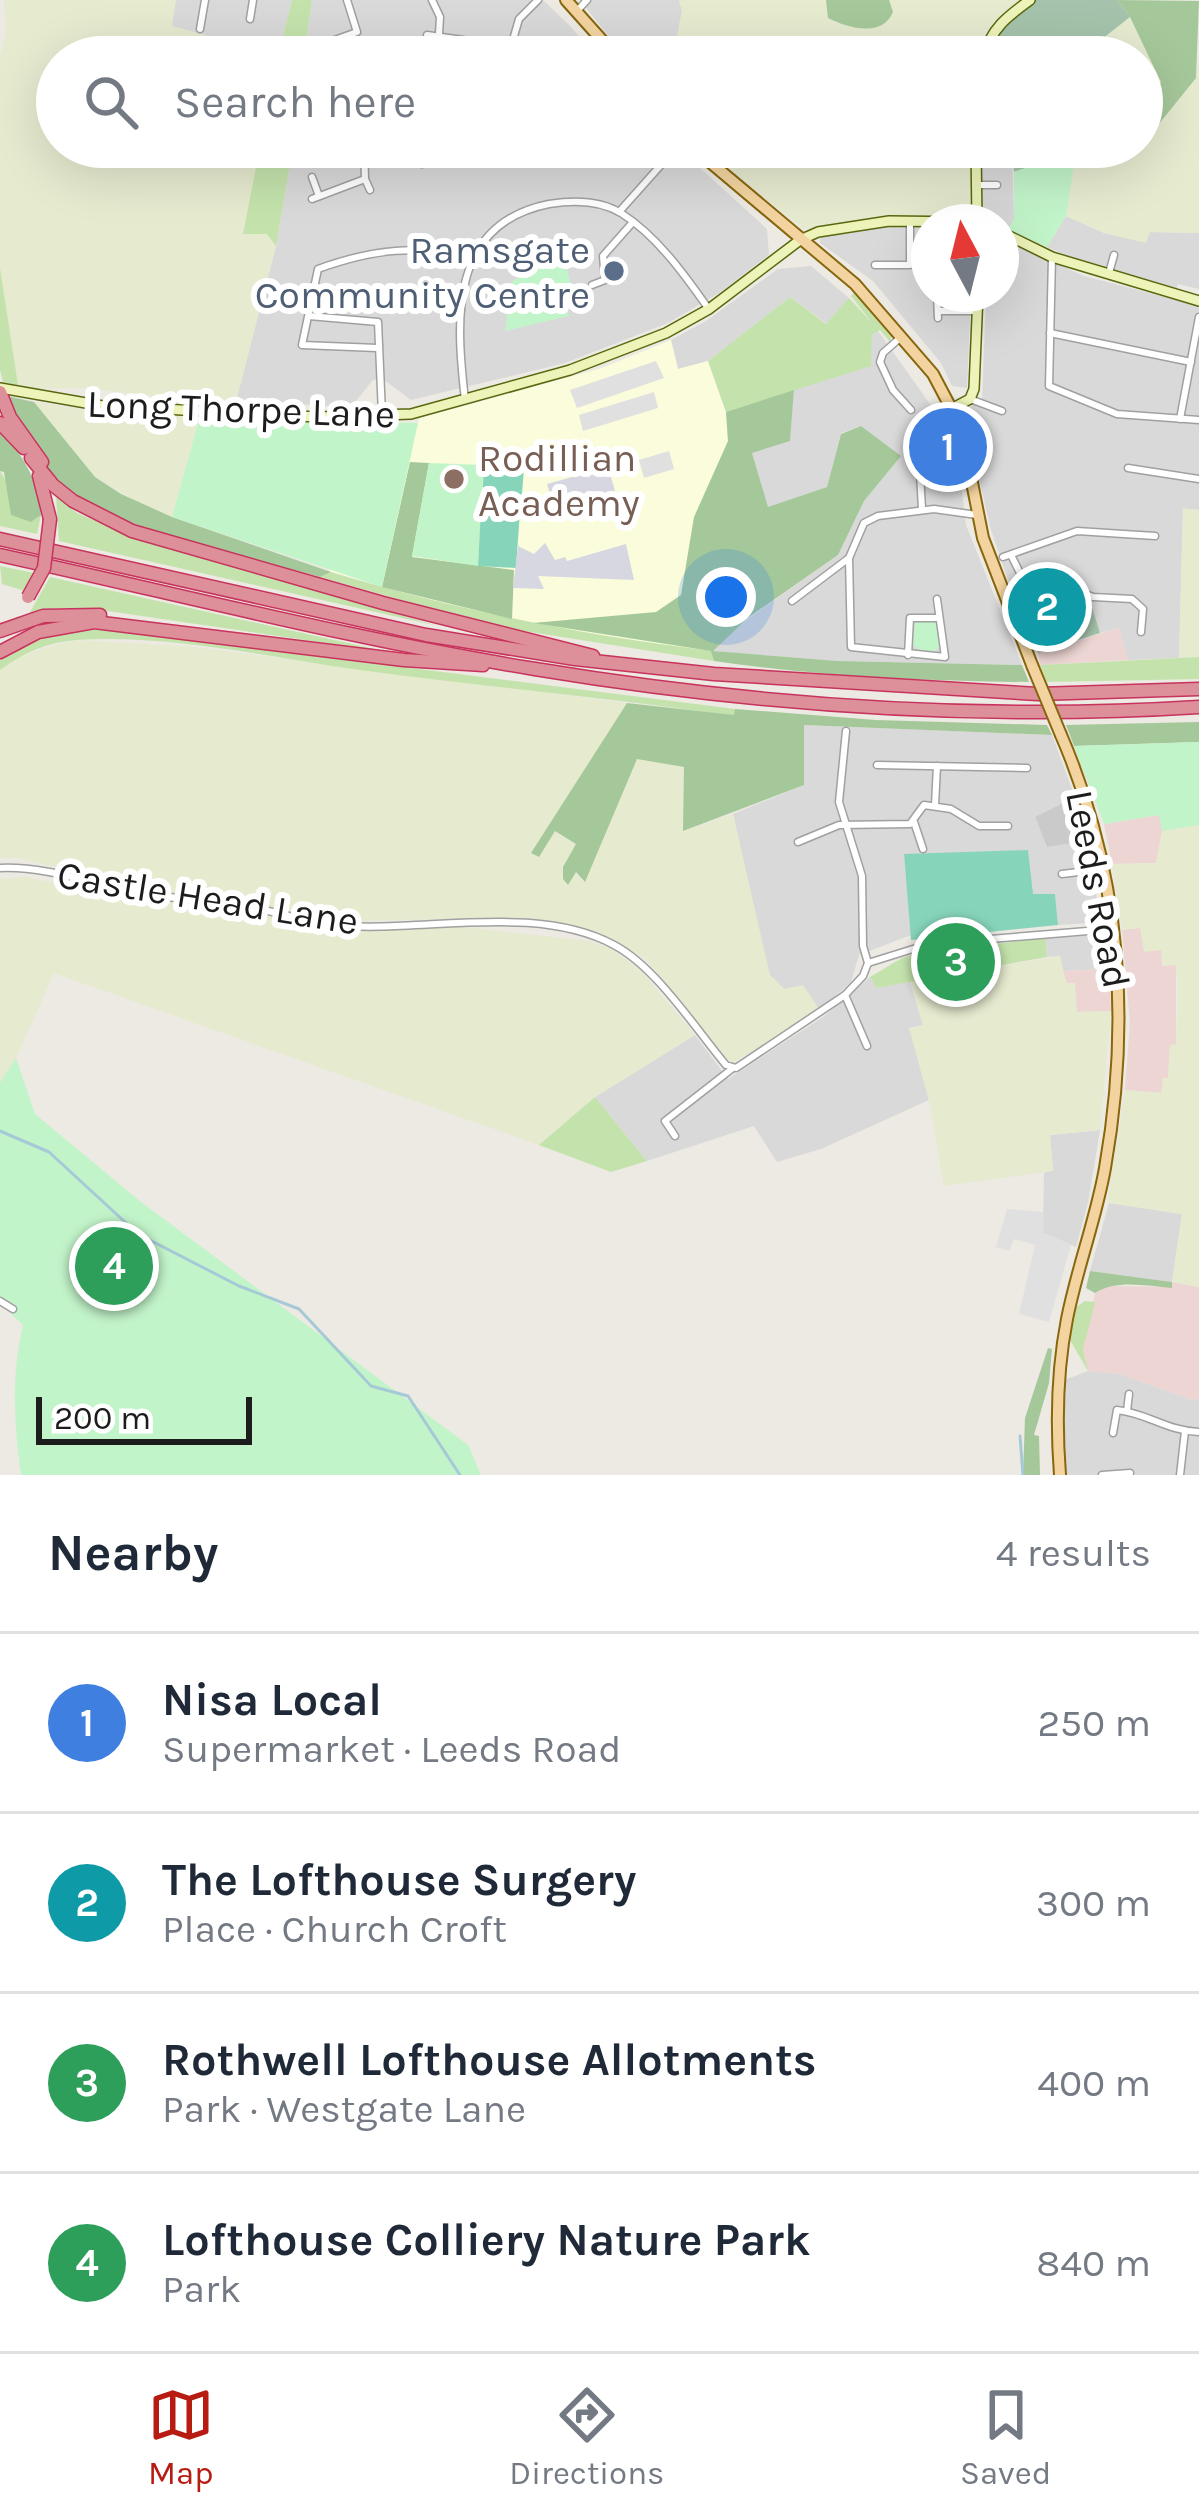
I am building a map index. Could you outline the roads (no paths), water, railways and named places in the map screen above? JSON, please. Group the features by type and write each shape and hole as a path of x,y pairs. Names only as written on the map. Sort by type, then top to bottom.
{"highway":[{"path":"2,408 52,485 132,531 605,661"},
{"path":"2,408 73,501"},
{"path":"0,631 44,568 50,519 32,458"},
{"path":"0,539 425,635 605,661 714,674 992,692 1199,689"},
{"path":"0,555 532,669"},
{"path":"0,631 33,618 67,613 202,632"},
{"path":"0,652 38,632 67,624 112,622 713,694 1044,712 1199,707"}],"main road":[{"path":"566,0 599,36"},
{"path":"993,36 997,27 1030,0"},
{"name":"Leeds Road","path":"716,168 837,267 903,335 953,408 965,443 977,514 1006,604 1095,826 1122,1025 1105,1167 1063,1347 1060,1475"},
{"path":"975,204 976,168"},
{"path":"800,240 839,226 910,221"},
{"name":"Long Thorpe Lane","path":"2,408 103,406 383,417 465,400 585,365 665,333 709,309 800,240"},
{"path":"1019,241 1108,277 1199,301"},
{"path":"953,408 970,399 979,312"}],"street":[{"path":"200,29 205,0"},
{"path":"250,19 253,0"},
{"path":"346,36 357,32 347,0"},
{"path":"432,0 440,17 439,34"},
{"path":"514,36 519,19 538,0"},
{"path":"577,11 587,0"},
{"path":"427,35 445,36"},
{"path":"365,168 370,190"},
{"path":"619,212 658,168"},
{"path":"312,177 316,198 365,179"},
{"path":"976,185 997,185"},
{"path":"465,400 459,305 474,256 505,221 537,207 588,202 619,212 658,244 709,309"},
{"path":"875,265 910,265 910,221"},
{"path":"592,285 604,280 603,256 633,222"},
{"path":"376,348 302,345 318,269 393,248 474,256"},
{"path":"1108,277 1114,255"},
{"path":"1052,257 1047,380 1052,388 1117,414 1199,420"},
{"path":"308,316 378,322 383,417"},
{"path":"1180,419 1199,317"},
{"path":"1050,333 1194,363"},
{"path":"903,335 886,349 880,362 893,390 911,410"},
{"path":"970,399 1002,411"},
{"path":"1135,458 1131,469 1199,479"},
{"path":"920,473 922,509"},
{"path":"937,599 945,657 855,649 849,640 849,558 864,523 922,509 977,514"},
{"path":"1030,593 1007,555 1077,531 1144,539 1155,536"},
{"path":"792,601 849,558"},
{"path":"1006,604 1030,593 1067,587 1093,596 1132,599 1143,609 1142,632"},
{"path":"908,655 910,619 939,617"},
{"path":"675,1136 665,1120 845,995 868,963 863,946 862,876 839,802 846,731"},
{"path":"878,765 1027,768"},
{"path":"934,806 937,766"},
{"path":"923,849 914,822 920,808 951,809 979,826 1008,826"},
{"path":"798,842 843,825 914,822"},
{"name":"Castle Head Lane","path":"0,868 51,872 138,892 247,906 334,925 458,920 560,928 616,946 642,966 736,1067"},
{"path":"1062,874 1102,869"},
{"path":"868,963 929,944 1112,929"},
{"path":"845,995 867,1046"},
{"path":"0,1300 13,1309"},
{"path":"1127,1411 1129,1394"},
{"path":"1113,1432 1117,1410 1143,1413 1158,1424 1199,1432"},
{"path":"1180,1475 1185,1432"},
{"path":"1102,1475 1130,1473"}],"waterway":[{"path":"0,1131 49,1152 138,1234 239,1286 299,1309 371,1386 408,1396 460,1475"},
{"path":"1020,1436 1023,1475"}],"place":[{"name":"Ramsgate Community Centre","path":"614,271"},
{"name":"Nisa Local","path":"948,447"},
{"name":"Rodillian Academy","path":"454,479"},
{"name":"The Lofthouse Surgery","path":"1047,607"},
{"name":"Rothwell Lofthouse Allotments","path":"956,962"},
{"name":"Lofthouse Colliery Nature Park","path":"114,1266"}]}
